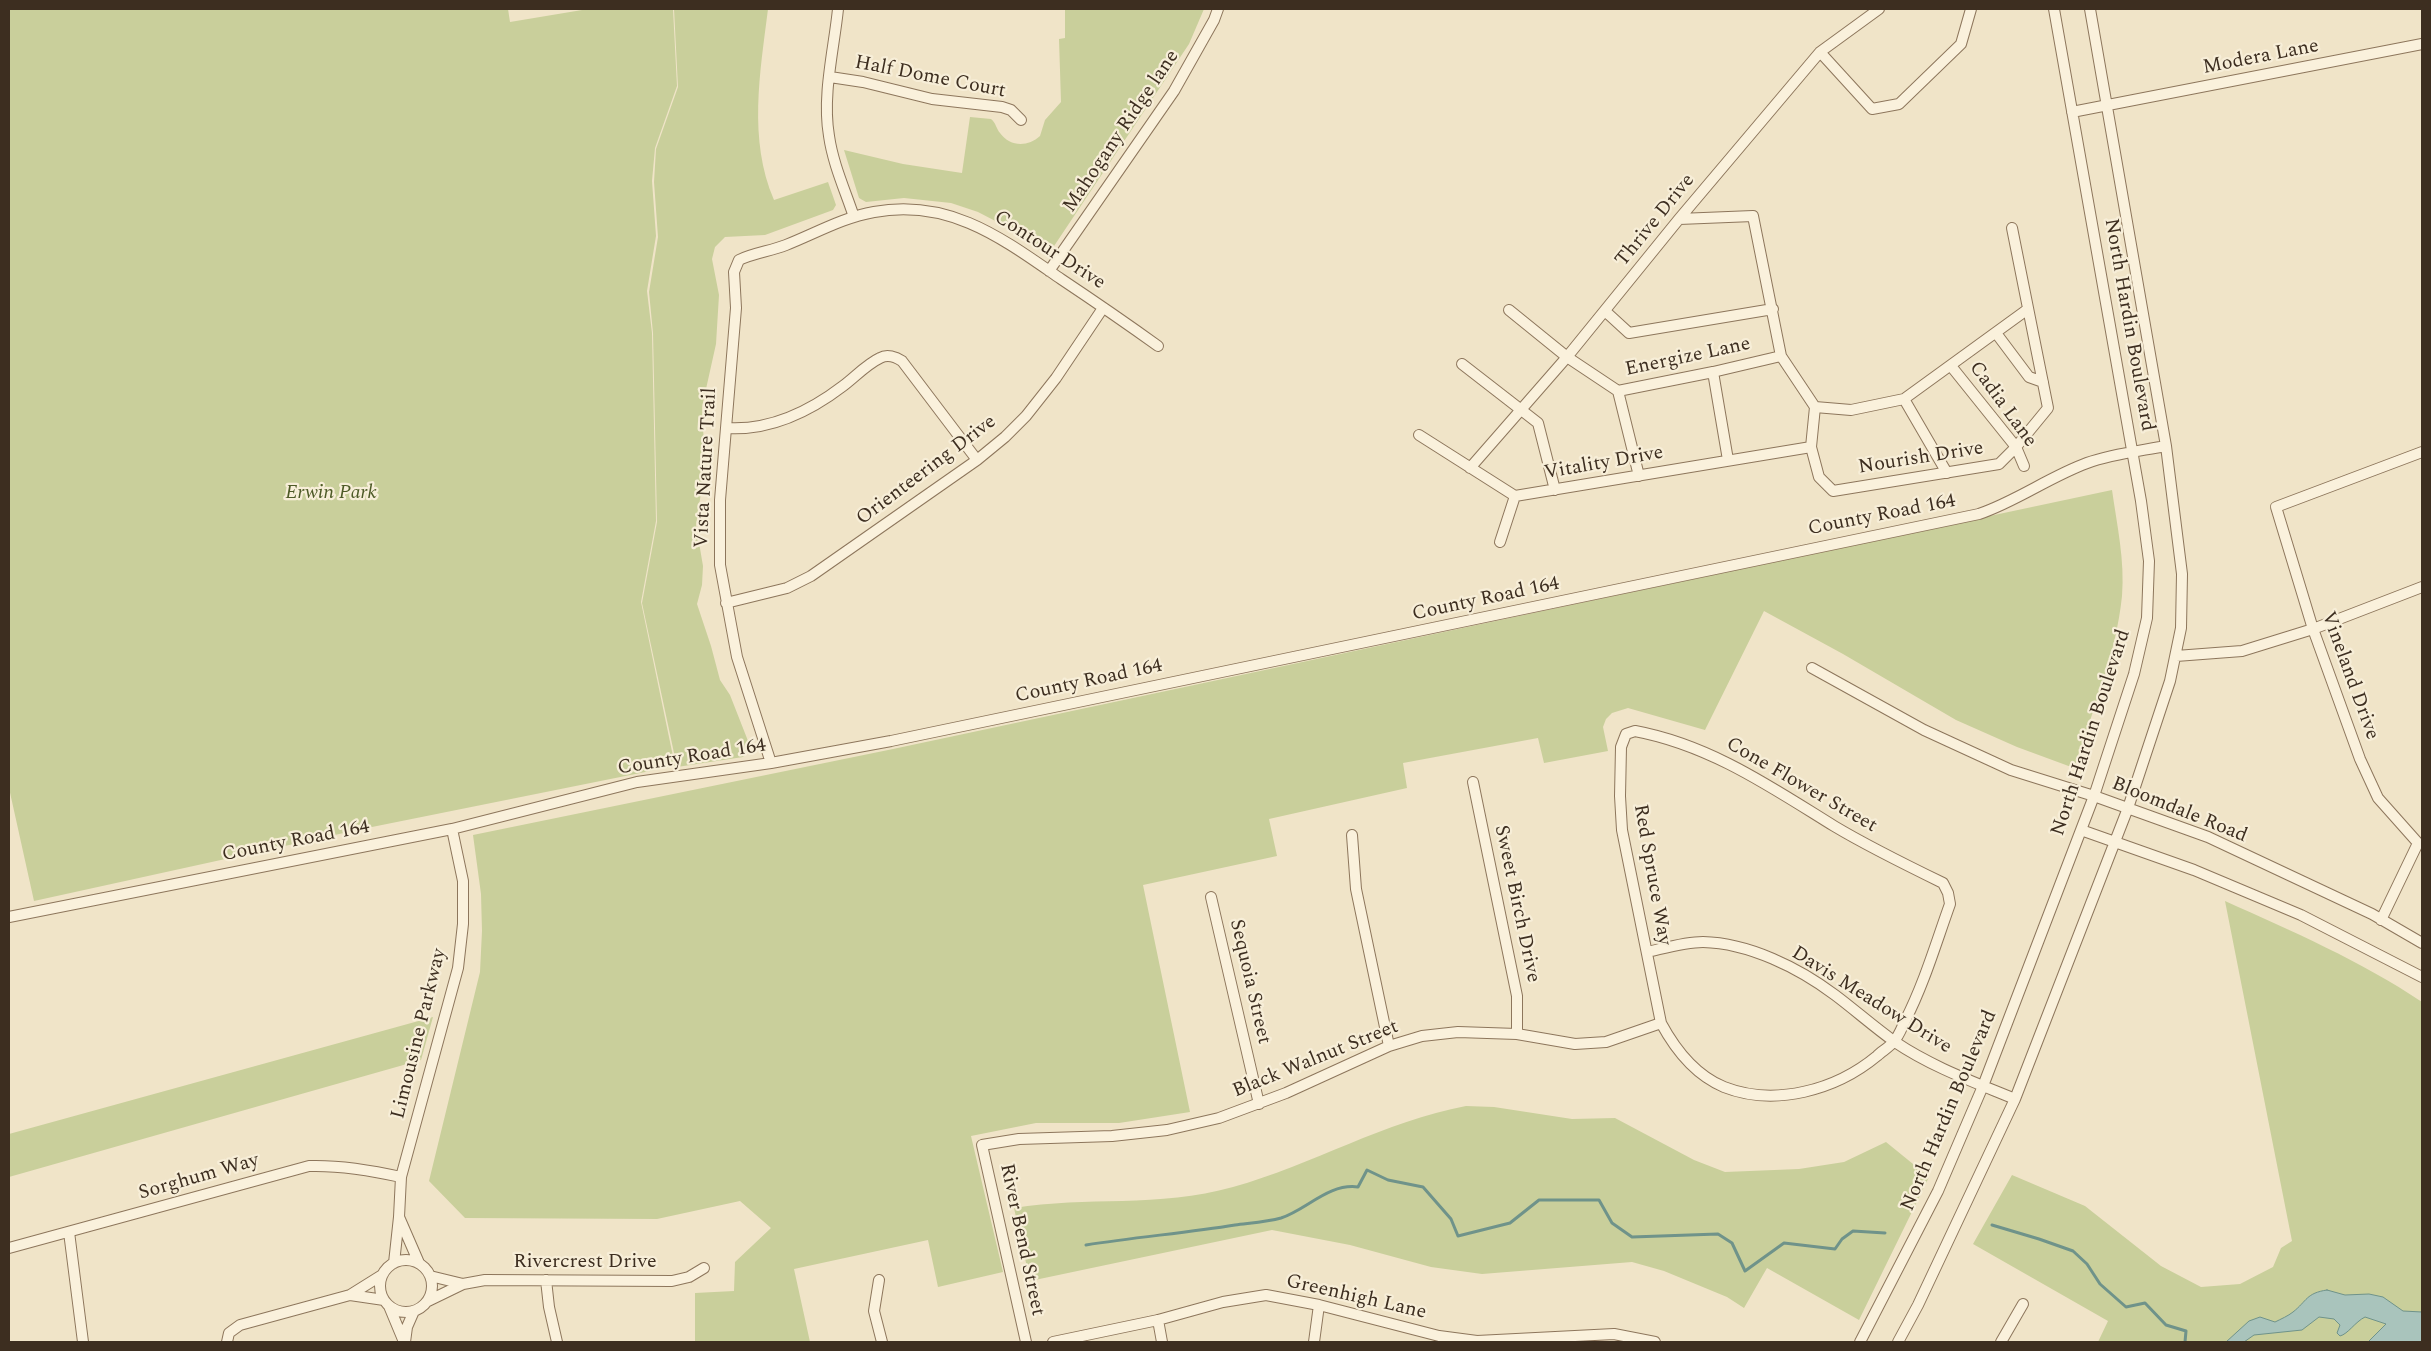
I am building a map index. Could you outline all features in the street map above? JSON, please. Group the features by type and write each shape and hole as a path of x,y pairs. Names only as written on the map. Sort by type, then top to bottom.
{"street":[{"path":"838,9 827,105 828,134 834,160 854,217"},
{"name":"Mahogany Ridge lane","path":"1050,271 1174,91 1206,35 1218,9"},
{"name":"Thrive Drive","path":"1470,468 1567,357 1820,52 1879,9"},
{"path":"1820,52 1872,109 1899,104 1961,44 1971,9"},
{"name":"North Hardin Boulevard","path":"1860,1342 1938,1191 1983,1086 2094,796 2134,674 2147,618 2149,561 2133,452 2054,9"},
{"name":"North Hardin Boulevard","path":"1898,1342 1918,1305 2014,1099 2128,808 2170,681 2181,628 2182,574 2166,446 2090,9"},
{"name":"Modera Lane","path":"2072,112 2422,44"},
{"name":"Half Dome Court","path":"830,77 863,82 932,99 1002,107 1010,110 1021,120"},
{"name":"Contour Drive","path":"739,260 773,250 854,217 875,212 906,209 940,212 969,222 1003,239 1158,346"},
{"path":"1679,220 1753,216 1781,356 1815,406 1851,410 1904,399 2028,309"},
{"name":"Nourish Drive","path":"1815,406 1812,447 1819,477 1833,491 1998,464 2016,447 2048,408 2012,228"},
{"name":"Vista Nature Trail","path":"739,260 734,272 736,308 718,539 726,603 737,657 771,763"},
{"name":"Orienteering Drive","path":"726,603 786,588 810,576 977,460 1026,416 1056,378 1103,308"},
{"path":"1605,311 1629,333 1773,309"},
{"name":"Energize Lane","path":"1509,310 1567,357 1618,391 1781,356"},
{"path":"1996,333 2029,377 2043,382"},
{"path":"726,428 748,428 792,417 832,394 880,358 891,357 902,362 977,460"},
{"path":"1462,364 1538,423 1555,490"},
{"name":"Cadia Lane","path":"1951,366 2016,447 2024,466"},
{"path":"1713,372 1728,460"},
{"path":"1618,391 1639,476"},
{"path":"1904,399 1948,473"},
{"path":"1419,435 1515,496 1500,542"},
{"name":"County Road 164","path":"9,918 452,829 637,782 771,763 911,737 1979,514 2005,505 2060,475 2087,463 2166,446"},
{"name":"Vitality Drive","path":"1515,496 1812,447"},
{"name":"Vineland Drive","path":"2382,920 2418,843 2378,798 2360,758 2313,629 2276,507 2422,452"},
{"path":"2176,656 2242,651 2313,629 2422,587"},
{"name":"Bloomdale Road","path":"1812,668 1924,730 2011,770 2094,796 2208,837 2382,920 2422,943"},
{"name":"Cone Flower Street","path":"1626,734 1635,731 1652,734 1712,755 1760,780 1878,852 1943,883 1948,893 1950,904 1913,1007 1894,1041"},
{"name":"Red Spruce Way","path":"1626,734 1621,747 1620,796 1622,830 1661,1023 1673,1045 1695,1069 1723,1086 1756,1095 1792,1094 1829,1085 1860,1070 1894,1041"},
{"name":"Sweet Birch Drive","path":"1473,782 1517,996 1517,1034"},
{"name":"Limousine Parkway","path":"394,1263 401,1177 458,968 463,924 463,881 452,829"},
{"path":"2081,830 2194,870 2302,916 2422,977"},
{"path":"1352,835 1356,889 1389,1046"},
{"name":"Sequoia Street","path":"1211,897 1259,1104"},
{"name":"Davis Meadow Drive","path":"1647,952 1702,942 1730,945 1758,953 1800,974 1833,994 1894,1041 1931,1064 2014,1099"},
{"name":"Black Walnut Street","path":"982,1145 1019,1139 1112,1136 1167,1130 1219,1118 1286,1093 1389,1046 1422,1036 1458,1032 1517,1034 1575,1044 1598,1043 1632,1034 1661,1023"},
{"name":"River Bend Street","path":"982,1145 1026,1342"},
{"name":"Sorghum Way","path":"9,1248 309,1166 362,1168 401,1177"},
{"name":"Limousine Parkway","path":"399,1217 419,1263"},
{"path":"69,1232 83,1342"},
{"path":"228,1338 240,1325 350,1295 382,1275 394,1263 411,1260 419,1263 430,1276 432,1285 428,1301 414,1311 407,1327 404,1342"},
{"name":"Rivercrest Drive","path":"428,1301 463,1284 485,1280 672,1280 689,1277 704,1268"},
{"path":"382,1275 381,1292 404,1342"},
{"name":"Rivercrest Drive","path":"430,1276 463,1284"},
{"path":"546,1280 549,1307 557,1342"},
{"path":"879,1280 874,1311 882,1342"},
{"path":"350,1295 387,1303 397,1310 414,1311"},
{"name":"Greenhigh Lane","path":"1053,1342 1158,1320 1223,1302 1266,1295 1319,1305 1439,1336 1477,1341 1614,1334 1655,1342"},
{"path":"2000,1342 2023,1304"},
{"path":"1314,1342 1319,1305"},
{"path":"1158,1320 1162,1342"}],"green space":[{"name":"Erwin Park","path":"9,9 508,9 510,22 588,9 673,9 677,86 655,148 652,181 656,236 647,291 652,333 656,521 641,602 675,766 362,829 34,901 9,788"},
{"path":"674,9 768,9 758,106 761,153 766,177 774,200 828,182 836,205 833,210 765,235 725,237 715,247 712,259 719,295 716,344 702,407 705,467 696,525 703,566 702,585 697,604 720,680 730,695 750,746 743,757 677,767 642,603 657,522 653,333 649,292 658,237 654,182 656,149 678,87"},
{"path":"1065,9 1204,9 1189,44 1050,252 1044,253 1003,225 978,212 951,203 904,198 866,202 859,198 844,150 903,164 962,173 970,117 991,119 1004,138 1014,143 1025,144 1040,136 1045,120 1061,102 1059,39 1065,38"},
{"path":"2112,490 2123,583 2119,618 2109,662 2074,768 2017,747 1956,720 1843,654 1764,611 1705,730 1628,708 1612,713 1606,719 1603,727 1608,751 1544,763 1538,738 1403,763 1407,788 1269,819 1277,856 1143,885 1190,1112 1119,1123 1036,1123 971,1136 1003,1272 938,1287 928,1240 794,1269 810,1342 695,1342 695,1293 734,1291 735,1262 771,1228 740,1201 657,1219 465,1218 429,1181 480,972 481,894 473,835 893,749"},
{"path":"2225,901 2351,960 2422,1002 2422,1342 2098,1342 2108,1321 1973,1244 2012,1175 2085,1206 2161,1266 2201,1287 2240,1284 2273,1267 2281,1248 2292,1241"},
{"path":"433,1017 421,1060 9,1177 9,1134"},
{"path":"1466,1106 1494,1107 1572,1119 1615,1118 1694,1160 1725,1172 1799,1169 1844,1162 1886,1142 1929,1177 1859,1320 1767,1268 1744,1308 1727,1297 1664,1271 1632,1262 1482,1274 1431,1267 1350,1245 1272,1230 1030,1281 1014,1208 1068,1203 1150,1200 1205,1193 1233,1187 1291,1167 1378,1132 1436,1113"}],"water":[{"path":"2327,1290 2345,1295 2369,1294 2383,1297 2403,1311 2422,1312 2422,1342 2368,1342 2386,1324 2365,1317 2340,1336 2337,1333 2340,1325 2334,1319 2319,1317 2302,1330 2254,1335 2244,1342 2226,1342 2249,1321 2260,1317 2275,1322 2293,1312 2311,1295"}],"waterway":[{"path":"1086,1245 1281,1218 1327,1193 1347,1187 1358,1187 1367,1170 1388,1180 1423,1187 1451,1219 1458,1236 1510,1223 1539,1200 1599,1200 1612,1223 1632,1237 1718,1234 1732,1243 1745,1271 1784,1243 1835,1249 1842,1239 1853,1231 1885,1233"},
{"path":"1992,1225 2073,1251 2087,1264 2100,1284 2126,1307 2145,1303 2166,1325 2186,1331 2185,1342"}]}
